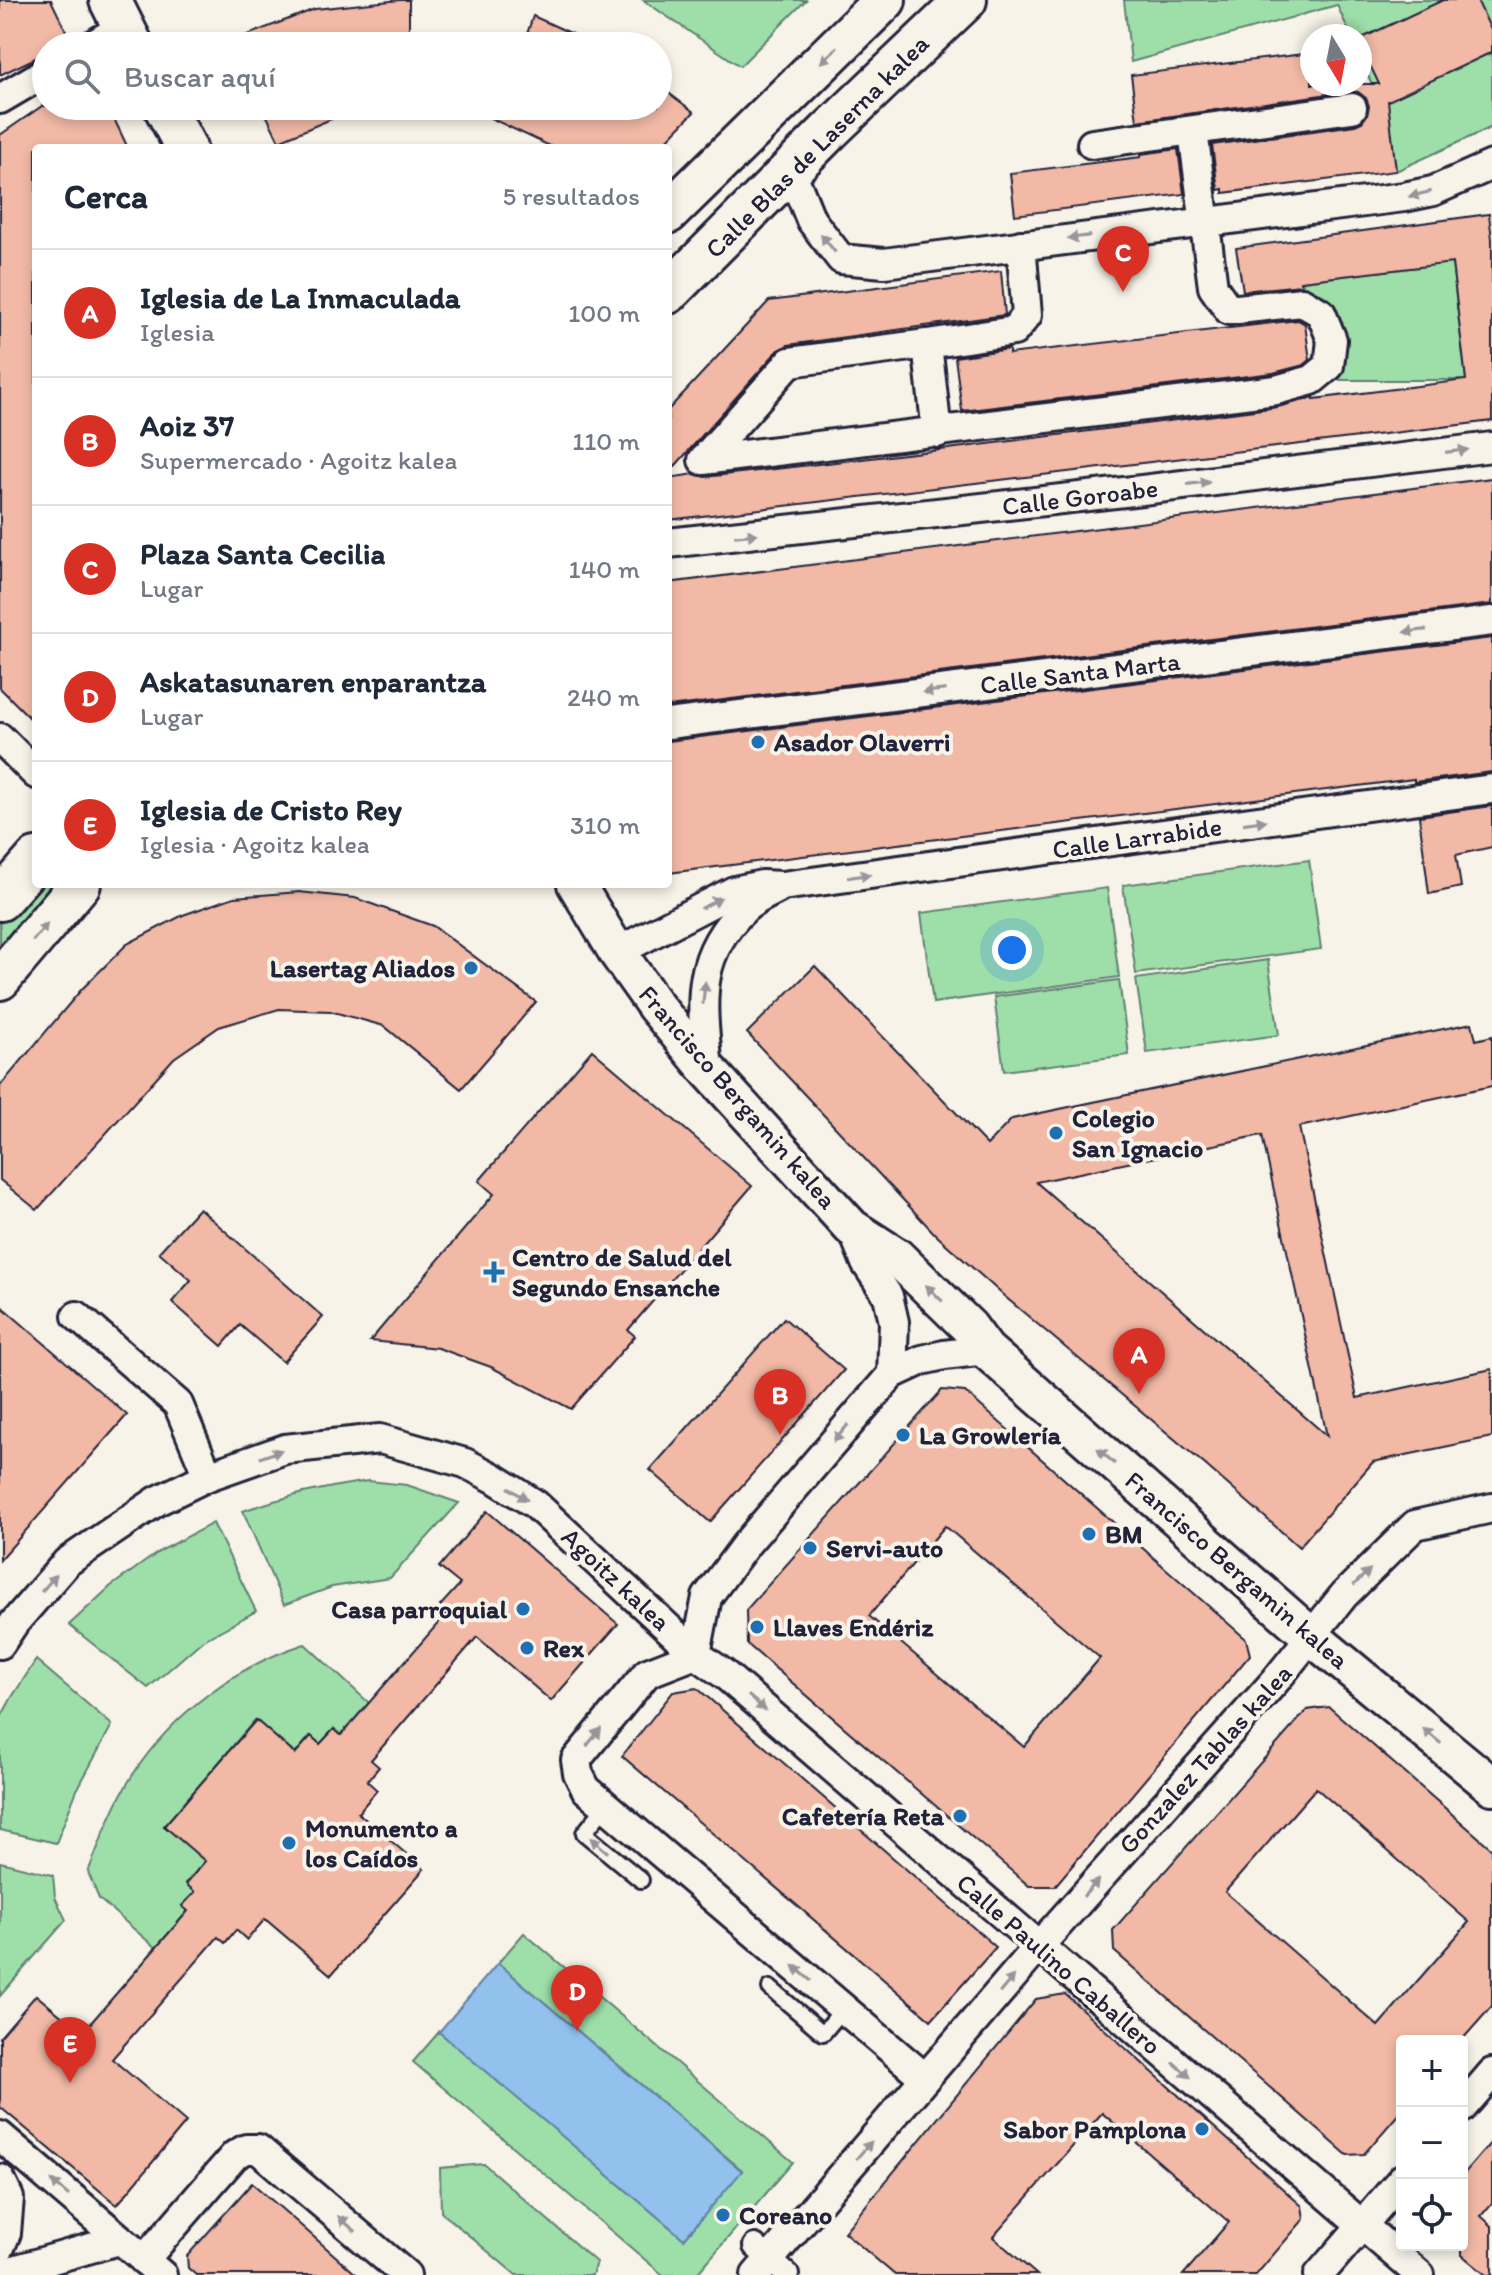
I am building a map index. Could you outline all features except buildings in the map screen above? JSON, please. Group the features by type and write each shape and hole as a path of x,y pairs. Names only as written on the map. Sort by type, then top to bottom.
{"main road":[{"path":"672,209 885,0"},
{"name":"Calle Blas de Laserna kalea","path":"672,289 829,131 966,0"},
{"path":"171,120 184,144"},
{"path":"0,900 32,864"},
{"path":"0,979 77,888"}],"street":[{"path":"0,99 32,80"},
{"path":"1092,144 1352,108"},
{"path":"1021,245 1027,315 1014,331 790,362 703,460 1276,390 1312,380 1329,366 1332,340 1321,313 1302,302 1229,310 1213,287 1193,131"},
{"path":"791,171 811,220 841,259 884,263 1404,197 1433,191 1492,165"},
{"path":"927,344 937,433"},
{"name":"Calle Goroabe","path":"672,543 1492,447"},
{"name":"Calle Santa Marta","path":"672,724 1492,621"},
{"path":"0,738 32,770"},
{"name":"Calle Larrabide","path":"617,952 734,891 762,885 782,886 1492,789"},
{"name":"Calle Larrabide","path":"708,1070 702,1007 706,970 717,940 747,906 782,886"},
{"name":"Francisco Bergamin kalea","path":"578,888 617,952 656,1007 708,1070 852,1228 897,1257 969,1327 986,1350 1312,1637 1492,1786"},
{"name":"Francisco Bergamin kalea","path":"852,1228 866,1263 888,1296 894,1322 892,1374"},
{"path":"77,1316 178,1404 208,1476"},
{"path":"892,1374 922,1360 986,1350"},
{"name":"Agoitz kalea","path":"696,1654 707,1597 747,1543 892,1374"},
{"name":"Agoitz kalea","path":"0,1644 14,1623 67,1562 157,1501 208,1476 285,1449 380,1439 465,1463 535,1504 696,1654"},
{"name":"Gonzalez Tablas kalea","path":"767,2264 1039,1946 1312,1637 1344,1595 1415,1525 1492,1508"},
{"path":"696,1654 647,1673 576,1760 586,1789 925,2078"},
{"name":"Calle Paulino Caballero","path":"696,1654 724,1674 1420,2275"},
{"path":"1463,2107 1492,2073"},
{"path":"0,2136 153,2267 235,2155 246,2149 258,2149 406,2275"},
{"path":"0,2179 9,2198 6,2233 0,2247"},
{"path":"1319,2275 1396,2186"},
{"path":"0,2274 119,2240"}],"lane":[{"path":"606,1806 584,1833 641,1880"},
{"path":"770,1988 823,2033 844,2008"}],"green space":[{"path":"643,0 806,0 740,66"},
{"path":"1124,0 1492,0 1492,127 1396,171 1391,129 1372,85 1372,24 1346,24 1337,5 1131,62"},
{"path":"1452,263 1466,380 1312,380 1329,366 1302,302 1303,281"},
{"path":"1309,860 1321,949 1136,974 1123,885"},
{"path":"32,887 61,888 0,958 0,923"},
{"path":"1107,888 1119,977 933,1003 921,913"},
{"path":"1268,960 1279,1035 1147,1053 1136,979"},
{"path":"1119,980 1129,1055 1004,1071 994,997"},
{"path":"368,1481 407,1485 459,1503 390,1578 332,1587 284,1605 243,1511 305,1493"},
{"path":"213,1523 256,1611 202,1641 148,1688 69,1625 111,1586 160,1551"},
{"path":"305,1644 369,1703 341,1735 334,1729 320,1744 310,1736 295,1754 255,1720 164,1826 205,1861 186,1883 195,1892 182,1906 188,1911 156,1948 99,1899 88,1872 119,1799 148,1753 207,1695 254,1665"},
{"path":"36,1660 112,1725 77,1790 56,1843 0,1830 0,1719"},
{"path":"0,1862 53,1875 55,1897 66,1920 0,1996"},
{"path":"524,1933 793,2162 696,2275 663,2275 413,2062 439,2032 684,2239 742,2170 498,1963"},
{"path":"484,2164 596,2262 592,2275 516,2275 441,2212 440,2168"}],"water":[{"path":"498,1963 742,2171 684,2239 439,2032"}],"place":[{"name":"Plaza Santa Cecilia","path":"1123,292"},
{"name":"Asador Olaverri","path":"758,742"},
{"name":"Lasertag Aliados","path":"471,968"},
{"name":"Colegio San Ignacio","path":"1056,1133"},
{"name":"Centro de Salud del Segundo Ensanche","path":"494,1272"},
{"name":"Iglesia de La Inmaculada","path":"1139,1394"},
{"name":"Aoiz 37","path":"780,1435"},
{"name":"La Growlería","path":"903,1435"},
{"name":"BM","path":"1089,1534"},
{"name":"Servi-auto","path":"810,1548"},
{"name":"Casa parroquial","path":"523,1609"},
{"name":"Llaves Endériz","path":"757,1627"},
{"name":"Rex","path":"527,1648"},
{"name":"Cafetería Reta","path":"960,1816"},
{"name":"Monumento a los Caídos","path":"289,1843"},
{"name":"Askatasunaren enparantza","path":"577,2031"},
{"name":"Iglesia de Cristo Rey","path":"70,2083"},
{"name":"Sabor Pamplona","path":"1202,2129"},
{"name":"Coreano","path":"723,2215"}]}
